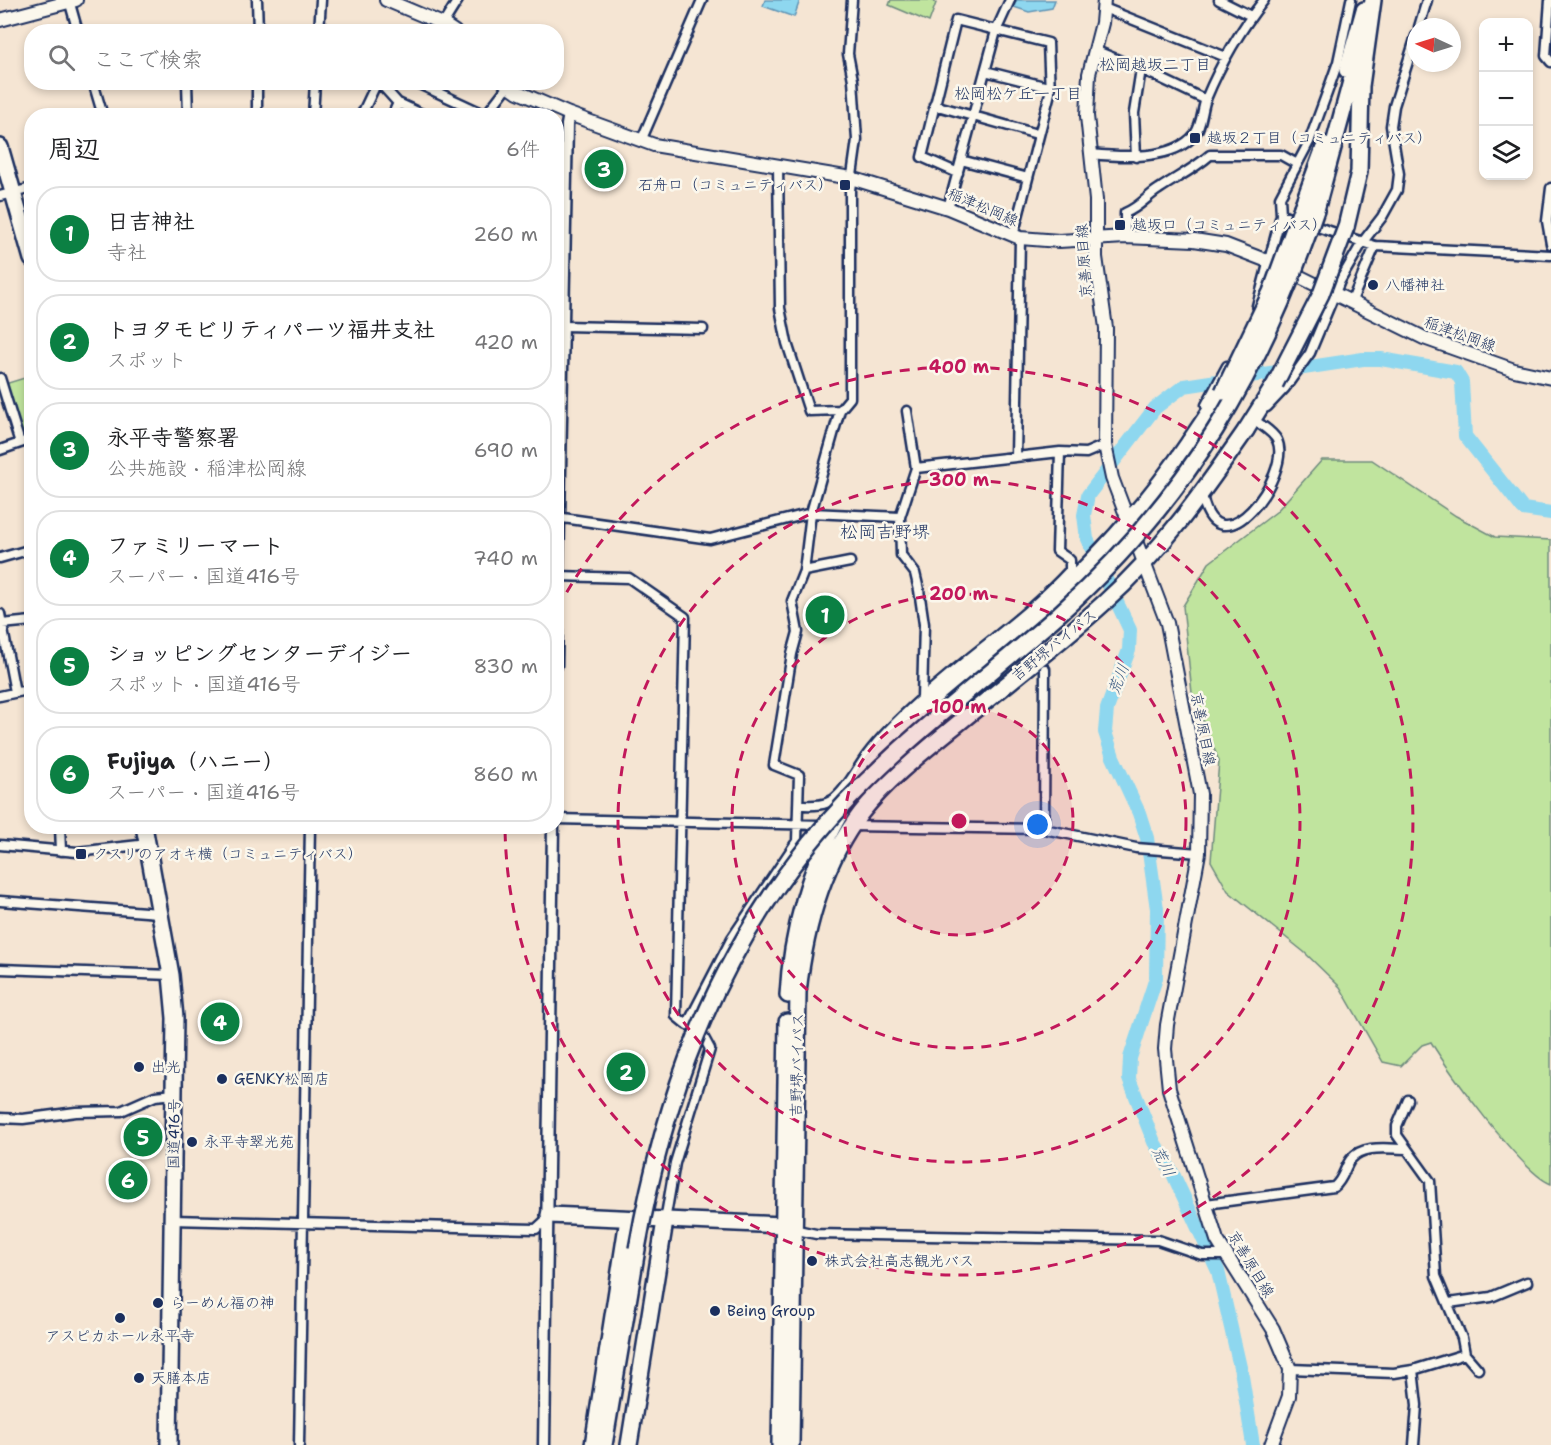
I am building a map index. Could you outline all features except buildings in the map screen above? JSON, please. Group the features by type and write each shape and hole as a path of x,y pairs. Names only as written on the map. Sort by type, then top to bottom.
{"highway":[{"path":"604,1445 637,1249 658,1148 686,1059 724,974 767,902 811,842 876,770 1072,601 1113,562 1158,511 1203,450 1249,374 1281,307 1309,209 1320,160 1370,0"},
{"name":"吉野堺バイパス","path":"780,1445 800,973 807,934 820,890 852,826 869,804 909,764 1105,602 1144,564 1202,495 1280,386 1316,305 1346,227 1359,172 1361,86 1370,0"},
{"path":"0,147 6,194 24,239"},
{"name":"吉野堺バイパス","path":"791,1445 788,1227 789,973 802,912 834,825 874,763 905,726 1032,617 1128,522 1190,441 1268,300 1309,209"},
{"name":"国道416号","path":"146,834 171,975 175,1018 169,1445"},
{"path":"549,1215 788,1227"},
{"path":"593,1445 628,1220"},
{"path":"629,1445 665,1221"},
{"path":"614,1445 633,1277"}],"main road":[{"path":"386,0 431,24"},
{"path":"0,20 71,1"},
{"name":"京善原目線","path":"1104,4 1087,93 1097,265 1106,328 1105,445 1112,478 1165,618 1200,794 1199,853 1170,1003 1165,1049 1169,1089 1222,1256 1273,1329 1290,1369 1289,1396 1271,1445"},
{"name":"稲津松岡線","path":"519,90 556,108"},
{"name":"稲津松岡線","path":"564,112 641,141 679,151 851,178 948,208 1016,237 1059,241 1125,237 1215,243 1270,262 1351,303 1443,345 1514,370 1551,378"}],"street":[{"path":"257,0 258,24"},
{"path":"320,24 321,0"},
{"path":"442,24 458,0"},
{"path":"641,141 702,0"},
{"path":"564,576 629,578 685,617 676,1016 690,1027 732,939 797,841 799,775 774,765 792,654 798,632 792,601 804,571 811,513 840,410 850,398 851,178 857,140 854,80 848,54 852,0"},
{"path":"948,208 996,32 1010,0"},
{"path":"1219,0 1251,16"},
{"path":"1091,154 1136,157 1157,154 1186,142 1197,132 1206,100 1226,57 1251,16 1264,0"},
{"path":"1217,394 1224,373 1256,307 1281,215 1280,197 1309,142 1332,81 1351,0"},
{"path":"1422,18 1427,0"},
{"path":"1550,0 1545,56 1551,62"},
{"path":"71,1 76,24"},
{"path":"1104,4 1226,57"},
{"path":"958,172 922,157 956,20 996,32 1048,43 1050,93 1037,134 1016,237 1016,457"},
{"path":"1094,50 1141,69 1206,100"},
{"path":"1280,386 1310,352 1335,295 1362,243 1382,218 1397,190 1398,160 1391,126 1394,106 1407,65"},
{"path":"1136,157 1134,112 1141,69"},
{"path":"985,71 1048,87"},
{"path":"95,90 101,108"},
{"path":"187,90 188,108"},
{"path":"257,90 257,108"},
{"path":"313,108 315,90"},
{"path":"365,108 374,90"},
{"path":"386,90 398,103 409,108"},
{"path":"433,90 470,108"},
{"path":"490,108 502,90"},
{"path":"396,108 398,103"},
{"path":"934,105 1037,134"},
{"path":"564,221 569,114"},
{"path":"1125,237 1125,213 1139,207 1156,190 1196,168 1210,155 1281,155 1298,164"},
{"path":"961,160 1028,178"},
{"path":"778,166 780,308 787,343 809,411 840,410"},
{"path":"1551,188 1547,220 1551,244"},
{"path":"6,194 24,190"},
{"path":"1281,215 1375,246 1551,255"},
{"path":"1351,303 1375,246"},
{"path":"564,327 703,329"},
{"path":"0,378 20,443"},
{"path":"908,411 916,468 900,517 901,555 915,573 924,624 922,698"},
{"path":"1202,495 1206,513 1216,522 1226,526 1238,524 1272,480 1278,446 1274,436 1251,426"},
{"path":"0,450 24,442"},
{"path":"916,468 1060,452 1086,453 1105,445"},
{"path":"798,805 822,805 832,801 842,792 868,754 922,698 1009,631 1070,570 1070,560 1057,551 1060,452"},
{"path":"564,518 710,539 811,513 900,517"},
{"path":"0,558 24,551"},
{"path":"804,571 850,562"},
{"path":"0,614 15,693"},
{"path":"2,624 24,622"},
{"path":"1044,829 1045,669"},
{"path":"0,696 24,691"},
{"path":"564,819 1044,829 1136,848 1199,853"},
{"path":"60,834 61,851"},
{"path":"299,1445 310,834"},
{"path":"544,1445 553,834"},
{"path":"0,845 77,852 148,844"},
{"path":"0,901 159,913"},
{"path":"0,969 171,975"},
{"path":"665,1221 675,1163 710,1049 704,1038"},
{"path":"0,1118 23,1119 76,1112 121,1111 155,1096 175,1094"},
{"path":"1407,1100 1397,1126 1399,1142 1430,1181 1436,1276 1449,1303 1465,1354 1478,1369"},
{"path":"1206,1204 1334,1187 1345,1174 1351,1160 1359,1153 1366,1150 1406,1149"},
{"path":"172,1220 536,1229 549,1215"},
{"path":"788,1227 816,1234 1158,1240 1202,1255 1222,1256"},
{"path":"1449,1303 1491,1298 1527,1282"},
{"path":"1290,1369 1394,1373 1413,1370 1465,1354"},
{"path":"1413,1370 1417,1405 1414,1445"}],"green space":[{"path":"891,0 931,0 936,3 929,22 889,5"},
{"path":"24,378 24,438 21,436 6,387 8,383"},
{"path":"1322,460 1372,460 1456,516 1495,537 1551,540 1551,1184 1523,1162 1505,1142 1469,1097 1431,1042 1422,1045 1401,1066 1383,1062 1340,987 1304,952 1228,891 1211,861 1219,761 1192,693 1183,606 1209,563 1276,512"}],"water":[{"path":"765,0 800,0 794,17 763,6"},
{"path":"1016,0 1055,0 1052,8 1029,12 1014,7"}],"waterway":[{"name":"荒川","path":"1253,1445 1242,1376 1218,1271 1173,1174 1154,1142 1129,1079 1130,1058 1156,978 1157,909 1147,838 1105,732 1107,709 1129,650 1130,630 1087,539 1084,515 1088,495 1155,408 1184,386 1363,359 1381,359 1456,372 1462,382 1465,436 1523,509 1551,513"}],"place":[{"name":"越坂２丁目（コミュニティバス）","path":"1195,138"},
{"name":"永平寺警察署","path":"604,169"},
{"name":"石舟口（コミュニティバス）","path":"845,185"},
{"name":"越坂口（コミュニティバス）","path":"1120,225"},
{"name":"八幡神社","path":"1373,285"},
{"name":"日吉神社","path":"825,615"},
{"name":"クスリのアオキ横（コミュニティバス）","path":"81,854"},
{"name":"ファミリーマート","path":"220,1022"},
{"name":"出光","path":"139,1067"},
{"name":"トヨタモビリティパーツ福井支社","path":"626,1072"},
{"name":"GENKY松岡店","path":"222,1079"},
{"name":"ショッピングセンターデイジー","path":"143,1137"},
{"name":"永平寺翠光苑","path":"192,1142"},
{"name":"Fujiya（ハニー）","path":"128,1180"},
{"name":"株式会社高志観光バス","path":"812,1261"},
{"name":"らーめん福の神","path":"158,1303"},
{"name":"Being Group","path":"715,1311"},
{"name":"アスピカホール永平寺","path":"120,1318"},
{"name":"天膳本店","path":"139,1378"}],"district":[{"name":"松岡越坂二丁目","path":"1155,64"},
{"name":"松岡松ケ丘一丁目","path":"1018,93"},
{"name":"松岡吉野堺","path":"885,532"}]}
